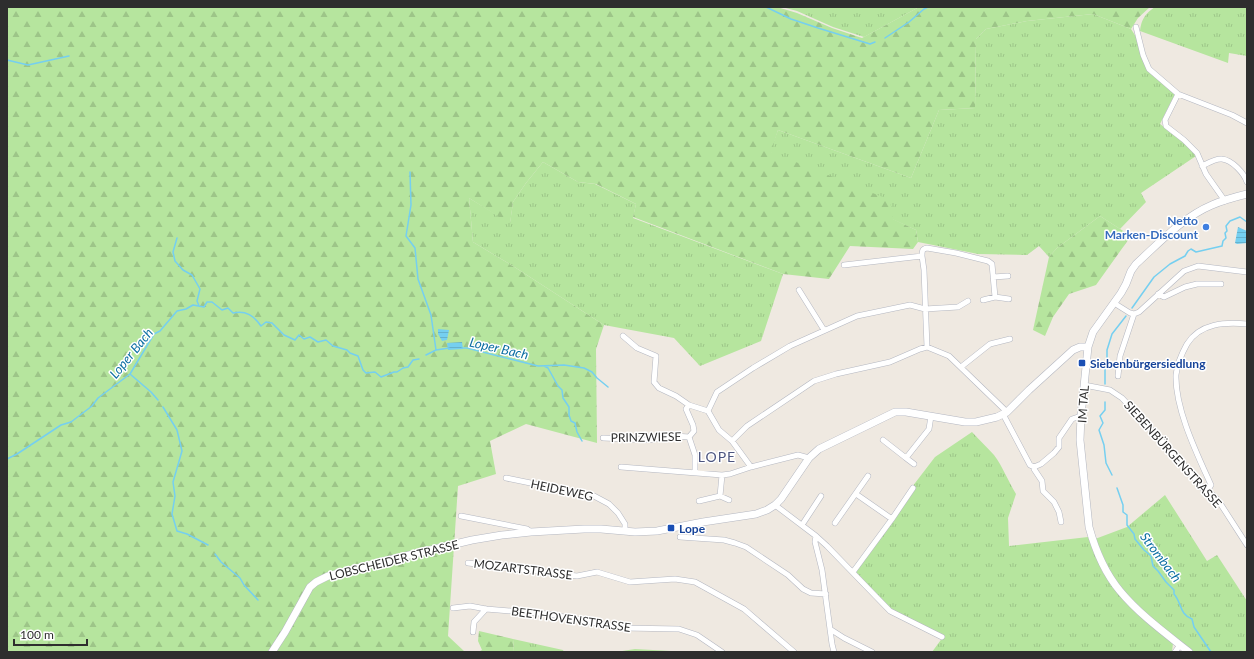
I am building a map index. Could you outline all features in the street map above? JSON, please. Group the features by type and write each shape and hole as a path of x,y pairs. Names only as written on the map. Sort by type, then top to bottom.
{"street":[{"path":"1136,27 1143,55 1149,69 1178,94 1232,115 1247,123"},
{"path":"1178,94 1165,120 1165,124 1184,140 1197,154 1206,174 1225,201"},
{"path":"1202,166 1215,160 1223,159 1235,165 1246,177 1247,182"},
{"name":"IM TAL","path":"1189,652 1134,606 1119,590 1106,569 1093,541 1080,440 1088,347 1093,332 1121,293 1126,284 1130,271 1136,264 1181,224 1211,205 1247,194"},
{"path":"927,347 924,308 924,270 922,256 922,251 924,249 927,248 988,260 992,264 995,297"},
{"path":"844,265 922,256"},
{"path":"1114,303 1130,313 1134,314 1139,312 1184,271 1198,266 1247,272"},
{"path":"993,277 1008,276"},
{"path":"1158,294 1164,297 1185,287 1197,284 1221,284"},
{"path":"799,290 824,330"},
{"path":"983,300 995,297 1009,298"},
{"path":"708,412 718,392 790,346 856,316 910,306 924,308 958,307 968,301"},
{"path":"1118,376 1120,356 1134,314"},
{"path":"1208,490 1211,485 1196,451 1183,415 1177,387 1176,375 1178,365 1185,348 1192,337 1201,330 1212,325 1247,324"},
{"path":"622,336 637,348 656,356 654,382 659,388 676,396 689,405 708,412 719,430 732,441 751,467"},
{"path":"961,368 990,344 1010,339"},
{"name":"LOBSCHEIDER STRASSE","path":"272,652 310,587 328,576 472,540 531,532 584,529 657,531 756,514 767,510 781,499 809,458 819,449 895,412 906,412 965,422 976,422 997,417 1005,413 1073,350 1080,346 1088,347"},
{"path":"732,441 748,426 814,381 836,374 890,362 927,347 949,356 1005,413 1030,465 1034,466 1034,469 1042,481 1044,491 1054,502 1059,512 1061,522"},
{"name":"SIEBENBÜRGENSTRASSE","path":"1084,384 1110,390 1122,398 1189,470 1203,489 1208,490 1218,500 1247,545"},
{"path":"689,405 686,408 693,424 694,431 689,437 695,455 695,473"},
{"path":"906,458 929,429 931,416"},
{"path":"1034,466 1041,464 1054,453 1059,447 1059,438 1072,419 1081,416"},
{"name":"PRINZWIESE","path":"603,438 648,440 675,436 689,437"},
{"path":"884,440 914,464"},
{"path":"621,467 722,475 798,455 809,458"},
{"path":"720,496 722,475"},
{"path":"835,523 868,476"},
{"name":"HEIDEWEG","path":"506,478 594,496 614,508 625,524 625,531"},
{"path":"853,572 913,488"},
{"path":"856,494 892,519"},
{"path":"700,501 720,496 729,500"},
{"path":"802,525 821,496"},
{"path":"775,505 816,536 890,611 942,637"},
{"name":"LOBSCHEIDER STRASSE","path":"461,516 527,529 531,532"},
{"path":"816,536 815,542 822,570 834,652"},
{"path":"680,537 724,540 746,547 788,575 803,589 811,593 826,594"},
{"name":"MOZARTSTRASSE","path":"468,563 577,576 597,572 630,582 675,579 695,582 744,609 794,652"},
{"name":"BEETHOVENSTRASSE","path":"453,608 470,606 486,609 548,614 624,628 679,629 697,635 722,652"},
{"path":"473,632 474,622 486,609"},
{"path":"830,629 872,652"},
{"path":"1175,652 1180,645"}],"green space":[{"path":"7,7 777,7 797,13 832,28 862,38 919,7 1150,7 1138,18 1131,29 1093,14 1027,21 986,29 976,39 975,108 939,110 911,178 778,130 771,152 890,200 893,219 916,230 918,242 913,249 850,246 829,279 783,274 633,217 636,204 596,184 578,182 543,162 513,202 510,224 469,198 473,242 604,325 596,349 597,443 526,424 490,441 496,474 458,486 448,636 465,652 7,652"},
{"path":"782,7 919,7 864,37 833,27 797,11"},
{"path":"1155,7 1247,7 1247,56 1229,53 1228,63 1140,31 1144,17"},
{"path":"1093,14 1131,29 1138,40 1148,70 1175,94 1160,124 1183,141 1196,156 1141,193 1146,202 1120,229 1100,216 1057,248 1049,257 1039,246 1027,255 978,254 918,242 916,230 892,219 770,152 778,130 911,178 939,110 975,108 976,39 986,29 1027,21"},
{"path":"543,162 578,182 595,184 636,204 633,218 783,274 761,341 700,366 674,338 604,325 473,242 469,198 510,223 513,202"},
{"path":"1100,216 1131,236 1096,285 1069,294 1053,317 1045,336 1033,330 1049,257 1057,248"},
{"path":"972,432 994,455 1016,494 1008,518 1009,546 1088,537 1102,571 1116,591 1173,643 1172,652 932,652 943,637 891,610 856,572 893,520 912,487 935,457"},
{"path":"1165,495 1207,561 1217,555 1247,601 1247,652 1193,652 1137,606 1111,573 1095,539 1127,527"},
{"path":"479,631 513,639 514,652 478,652 482,650 478,641"},
{"path":"513,639 563,650 564,652 514,652"},
{"path":"635,649 671,651 673,652 616,652"}],"water":[{"path":"1238,227 1247,231 1247,243 1235,243"},
{"path":"438,329 449,330 447,340 442,341 438,334"},
{"path":"462,342 463,349 448,350 447,343"}],"waterway":[{"path":"766,7 791,19 818,28 870,44 875,42"},
{"path":"885,38 928,7"},
{"path":"7,60 28,65 69,56"},
{"path":"410,172 411,205 406,236 415,248 418,279 431,315 436,350"},
{"name":"Strombach","path":"1132,308 1154,277 1170,264 1185,256 1191,249 1196,252 1222,246 1223,241 1226,238 1226,226 1230,221 1240,217 1247,222"},
{"path":"177,238 173,252 175,261 183,270 192,275 200,289 197,301 199,306"},
{"name":"Loper Bach","path":"7,459 61,425 71,422 92,406 98,398 130,374 154,334 160,331 177,311 186,309 193,305 204,307 207,302 212,302 222,310 228,308 233,313 246,313 256,319 261,326 266,322 272,323 284,335 295,340 299,335 304,339 310,337 318,342 326,340 333,346 347,350 358,356 363,370 366,373 375,372 381,377 408,367 413,360 419,359"},
{"name":"Strombach","path":"1105,384 1107,350 1112,334 1126,316"},
{"name":"Loper Bach","path":"426,355 436,350 449,348"},
{"name":"Loper Bach","path":"462,348 538,366 564,365 584,368 592,372 608,387"},
{"path":"544,366 548,368 558,386 562,390 563,398 569,407 571,421 575,423 577,432 582,441"},
{"path":"130,374 158,400"},
{"name":"Strombach","path":"1105,402 1105,410 1100,416 1103,423 1099,430 1104,445 1106,463 1112,475"},
{"path":"163,407 177,430 182,451 173,482 175,496 172,514 177,531 187,534 208,545"},
{"name":"Strombach","path":"1117,488 1123,505 1123,512 1127,515 1127,525 1134,534 1135,539 1151,556 1153,566 1174,590 1174,594 1177,597 1183,611 1192,619 1194,627 1211,652"},
{"path":"215,554 221,562 240,578 244,585 258,600"}],"place":[{"name":"Netto Marken-Discount","path":"1206,227"},
{"name":"Siebenbürgersiedlung","path":"1082,363"},
{"name":"Lope","path":"671,528"}],"district":[{"name":"LOPE","path":"717,456"}]}
